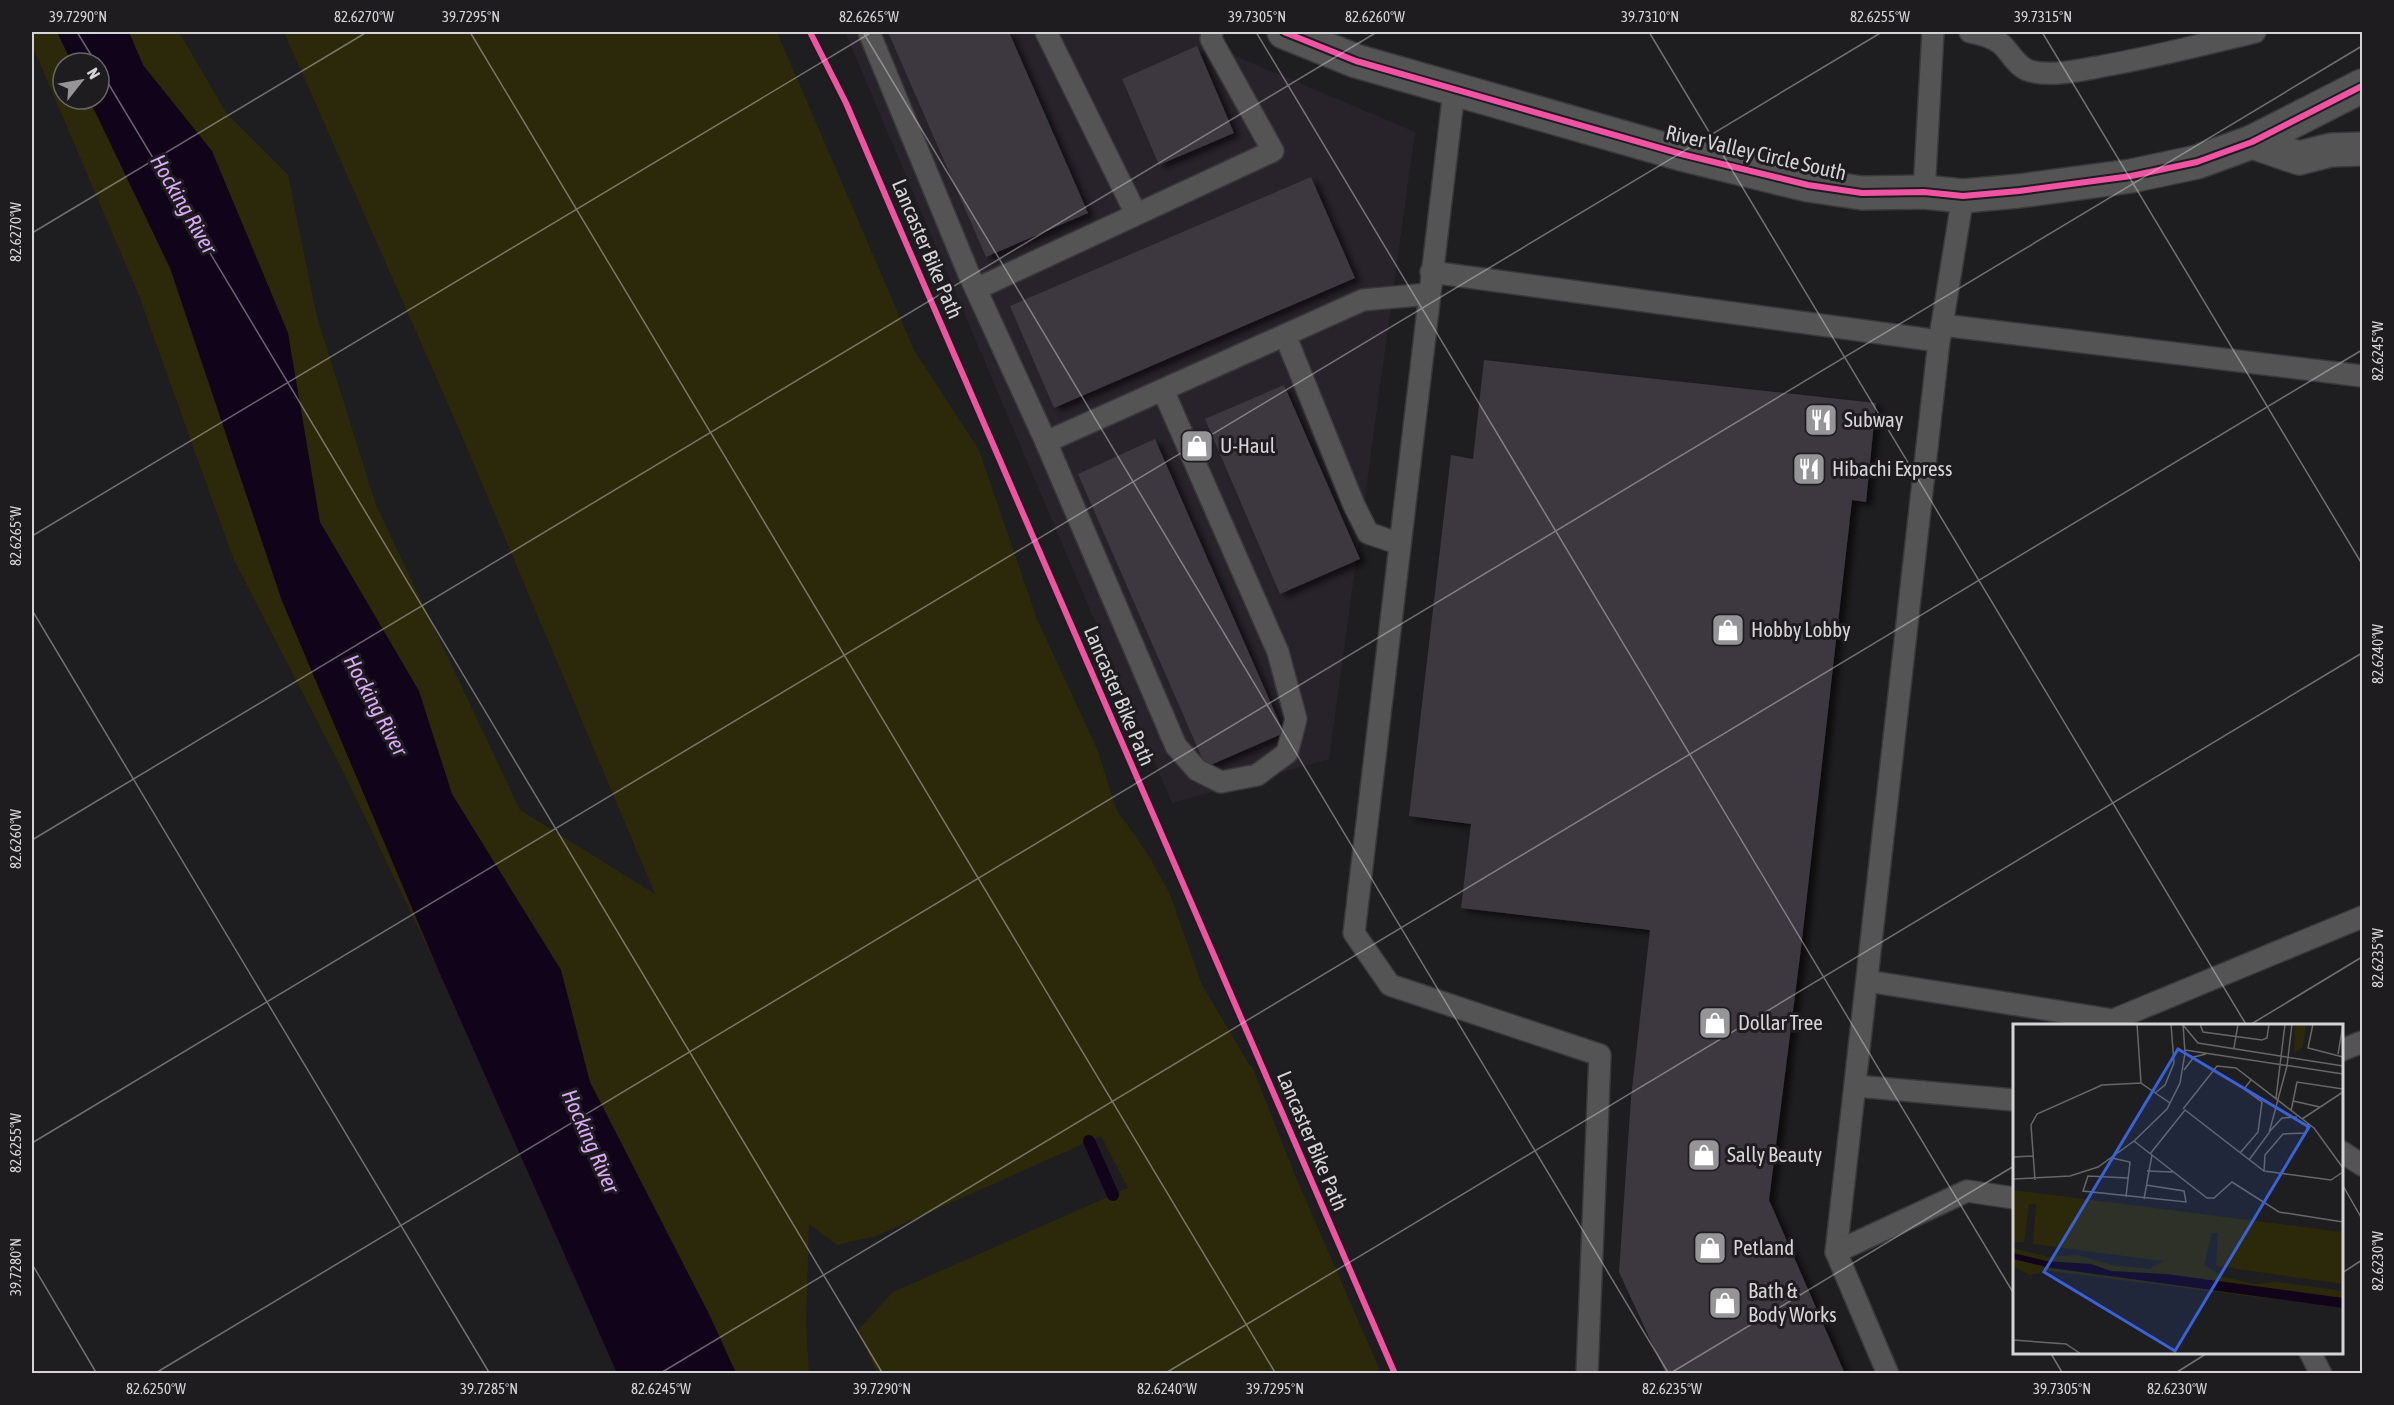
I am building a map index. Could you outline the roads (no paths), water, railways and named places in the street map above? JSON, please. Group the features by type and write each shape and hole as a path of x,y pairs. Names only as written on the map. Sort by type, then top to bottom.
{"street":[{"name":"River Valley Circle South","path":"1284,32 1356,61 1682,154 1808,185 1862,194 1924,192 1963,196 2019,192 2131,176 2197,162 2252,142 2362,86"},
{"path":"2252,142 2299,158 2331,150 2362,149"}],"lane":[{"path":"869,32 976,289 1046,442 1176,746 1197,770 1221,782 1257,775 1287,753 1296,719 1278,652 1162,390"},
{"path":"1046,32 1136,214"},
{"path":"976,289 1273,151 1211,39 1212,32"},
{"path":"1924,192 1932,32"},
{"path":"1970,32 1983,34 2001,44 2028,71 2045,72 2075,71 2142,59 2255,32"},
{"path":"1454,90 1354,933 1390,985 1600,1055 1587,1374"},
{"path":"1888,1374 1836,1252 1940,333 1963,196"},
{"path":"1431,272 1940,333 2362,376"},
{"path":"1046,442 1363,300 1429,294"},
{"path":"1285,335 1354,505 1368,533 1400,544"},
{"path":"1867,981 2112,1020 2362,917"},
{"path":"2343,1050 2362,1042"},
{"path":"1856,1086 2013,1100"},
{"path":"2343,1153 2362,1165"},
{"path":"1836,1252 1967,1191 2013,1198"},
{"path":"2311,1354 2321,1374"}],"water":[{"name":"Hocking River","path":"57,32 129,32 143,65 212,151 288,333 320,522 419,691 452,794 561,970 590,1082 709,1314 736,1373 617,1373 437,967 282,601 170,268 95,111 111,111 111,51 66,51"}],"waterway":[{"path":"1089,1141 1113,1195"}],"place":[{"name":"Subway","path":"1821,420"},
{"name":"U-Haul","path":"1197,446"},
{"name":"Hibachi Express","path":"1809,469"},
{"name":"Hobby Lobby","path":"1728,630"},
{"name":"Dollar Tree","path":"1715,1023"},
{"name":"Sally Beauty","path":"1704,1155"},
{"name":"Petland","path":"1710,1248"},
{"name":"Bath & Body Works","path":"1725,1303"}]}
